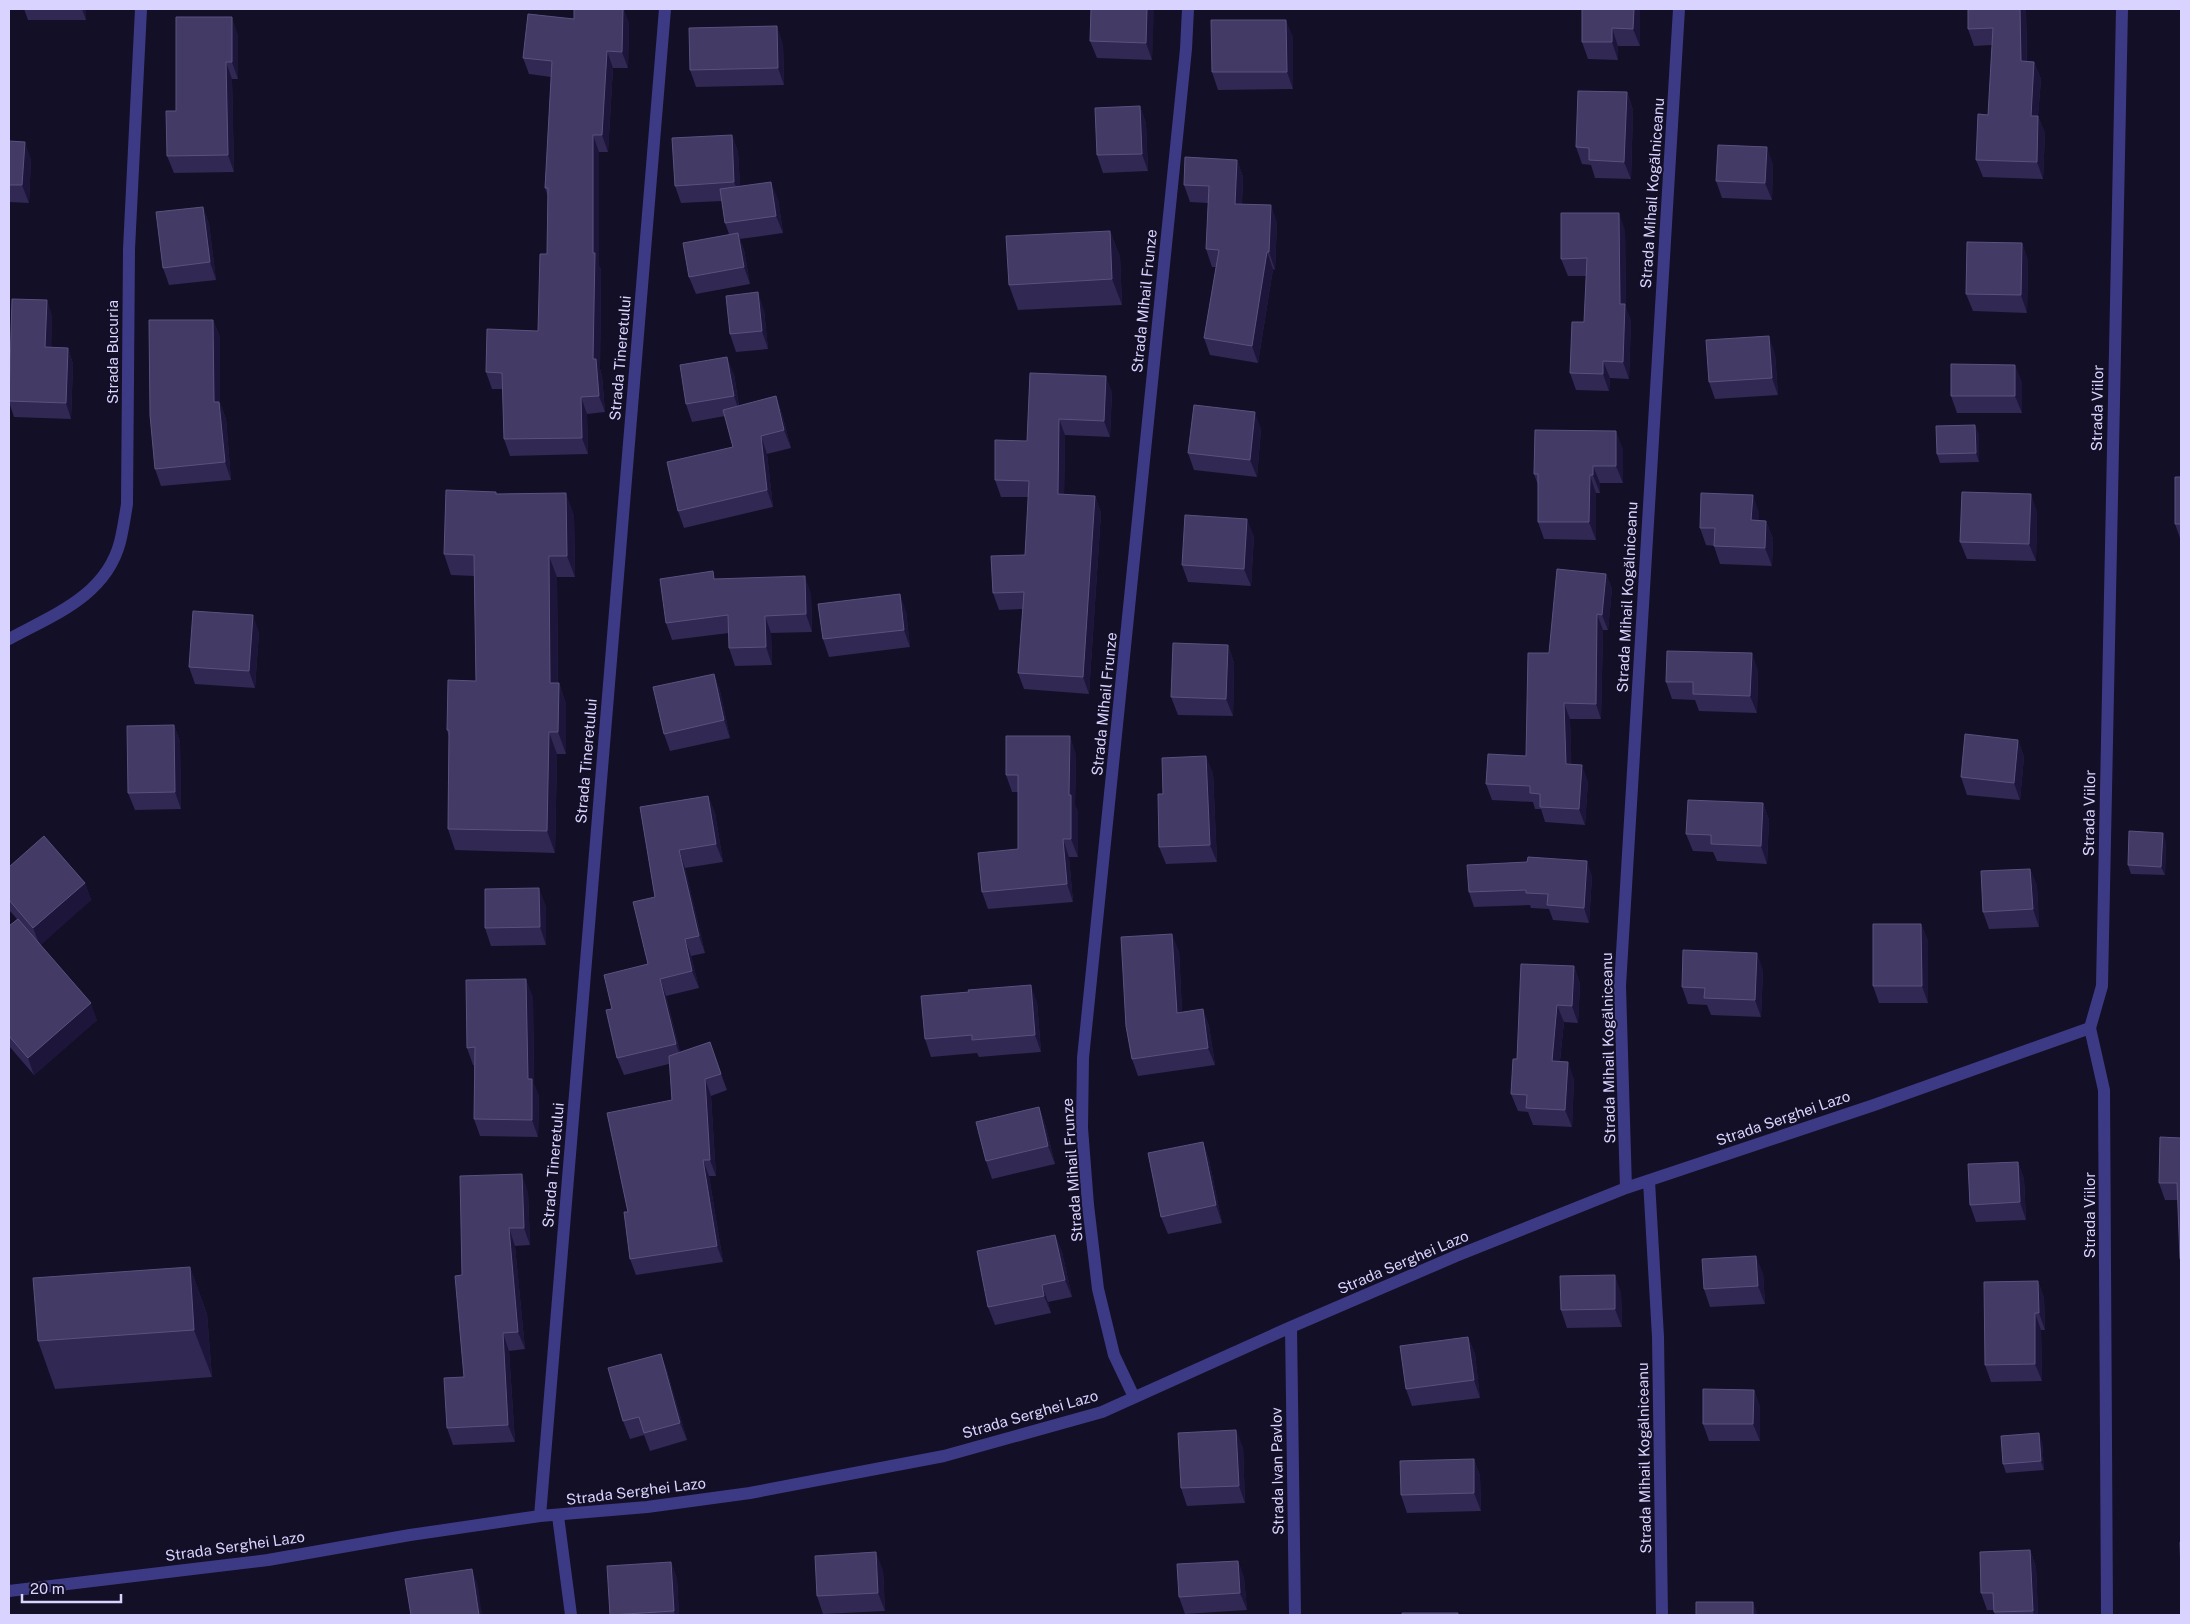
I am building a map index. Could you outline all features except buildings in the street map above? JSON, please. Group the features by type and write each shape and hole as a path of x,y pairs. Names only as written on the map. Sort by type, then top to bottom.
{"street":[{"name":"Strada Bucuria","path":"9,639 87,595 105,575 120,544 127,504 129,249 140,9"},
{"name":"Strada Tineretului","path":"540,1516 666,9"},
{"name":"Strada Mihail Frunze","path":"1134,1397 1114,1355 1098,1290 1088,1205 1082,1128 1083,1058 1186,49 1188,9"},
{"name":"Strada Mihail Kogălniceanu","path":"1626,1188 1620,986 1679,9"},
{"name":"Strada Viilor","path":"2107,1615 2104,1090 2090,1028 2102,986 2122,9"},
{"name":"Strada Serghei Lazo","path":"9,1591 268,1560 410,1535 540,1516 558,1516 647,1507 750,1493 927,1460 1102,1412 1291,1327 1456,1256 1626,1188 1874,1105 2090,1028"},
{"name":"Strada Mihail Kogălniceanu","path":"1649,1181 1658,1337 1662,1615"},
{"name":"Strada Ivan Pavlov","path":"1291,1327 1295,1615"},
{"path":"558,1516 571,1615"}]}
